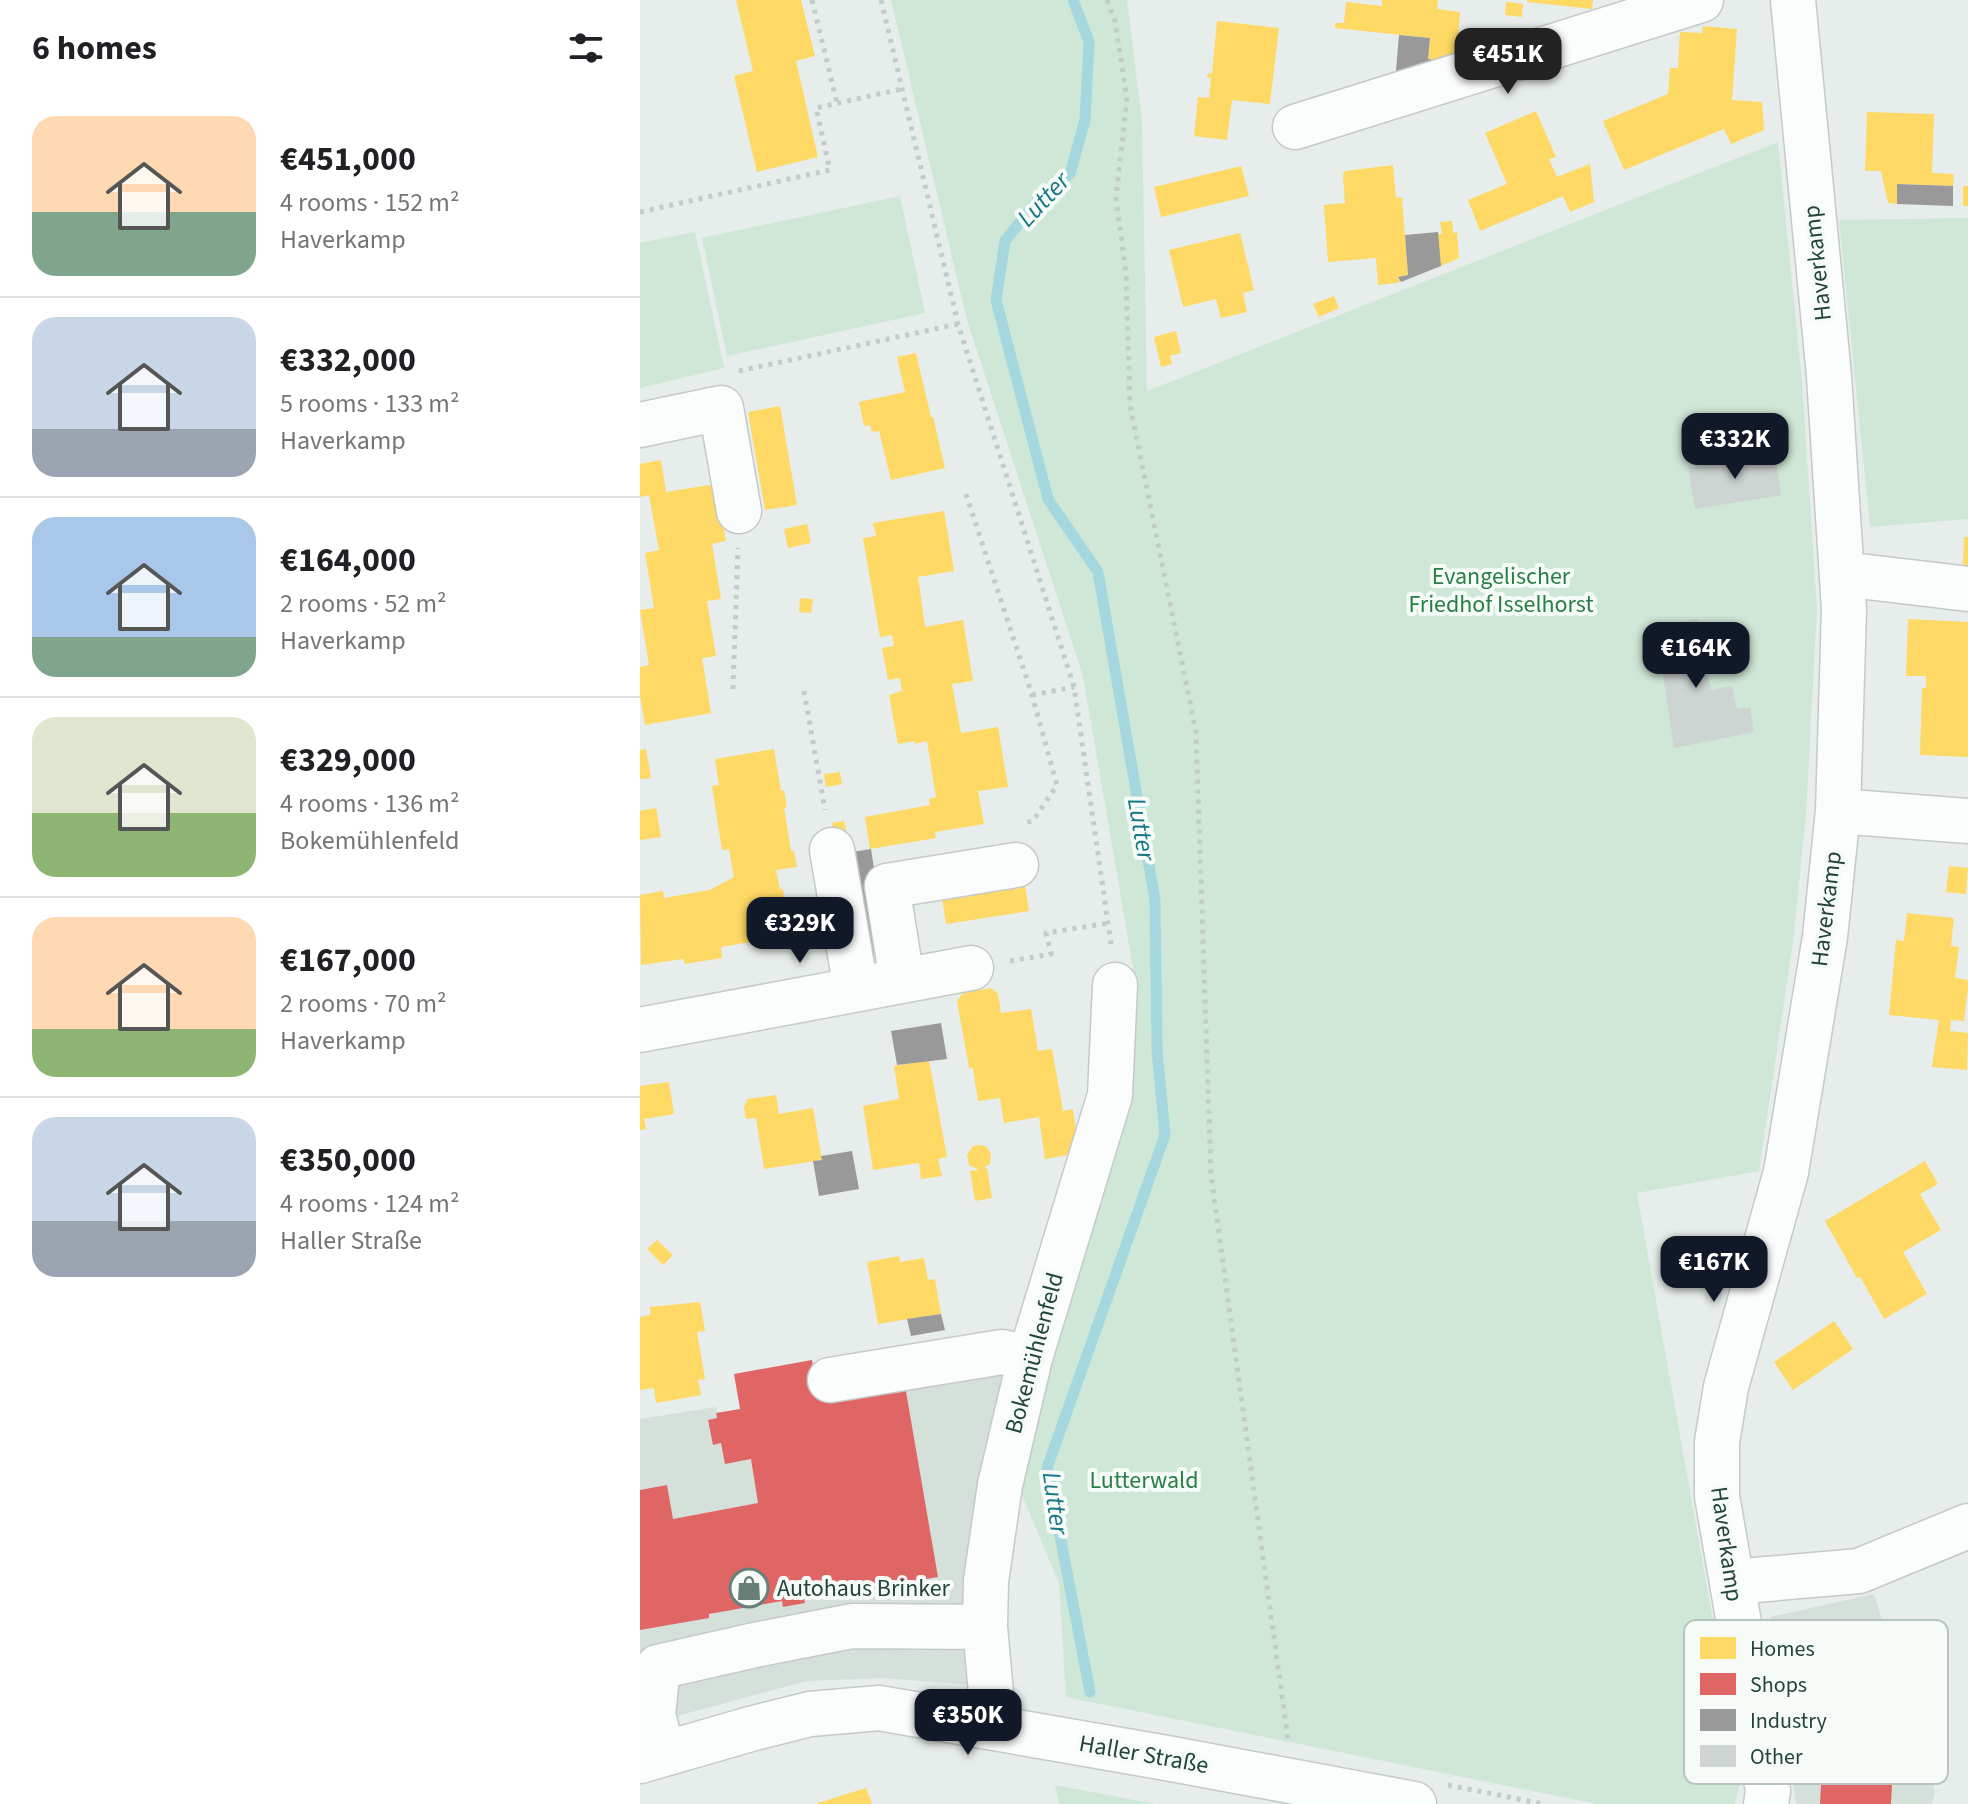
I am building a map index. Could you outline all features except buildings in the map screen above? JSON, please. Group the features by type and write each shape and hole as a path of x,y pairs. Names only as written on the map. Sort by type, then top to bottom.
{"street":[{"path":"1295,127 1701,0"},
{"name":"Haverkamp","path":"1739,1620 1717,1496 1717,1442 1726,1387 1786,1172 1825,937 1838,811 1844,609 1829,376 1793,0"},
{"path":"640,425 721,408 739,511"},
{"path":"1842,574 1968,589"},
{"path":"1838,811 1968,821"},
{"path":"832,850 856,989"},
{"path":"902,980 887,886 1016,865"},
{"path":"640,1030 971,968"},
{"name":"Bokemühlenfeld","path":"988,1726 991,1693 985,1627 986,1581 1000,1485 1030,1358 1110,1095 1115,985"},
{"path":"830,1380 1002,1352 1030,1358"},
{"path":"1732,1582 1859,1571 1968,1526"},
{"path":"652,1758 658,1667 852,1626 985,1627"},
{"name":"Haller Straße","path":"652,1758 810,1714 879,1708 1414,1804"},
{"name":"Haverkamp","path":"1766,1804 1767,1784"}],"path":[{"path":"812,0 837,103"},
{"path":"881,0 958,324 1074,687 1109,923 1115,985"},
{"path":"1107,0 1115,21 1127,99 1116,198 1126,273 1130,405 1196,732 1211,1175 1290,1753"},
{"path":"640,212 830,170 816,108 902,89"},
{"path":"731,373 958,324"},
{"path":"966,494 1032,695 1057,785 1033,821 1010,826 1016,865"},
{"path":"733,689 739,511"},
{"path":"1032,695 1074,687"},
{"path":"804,691 832,850"},
{"path":"971,968 1051,954 1046,933 1109,923"}],"shaded area":[{"path":"1015,1361 973,1685 884,1678 806,1681 640,1726 640,1419 716,1407 717,1413"},
{"path":"1874,1594 1882,1620 1770,1620 1770,1617"},
{"path":"1793,1784 1933,1784 1935,1792 1932,1804 1796,1804"}],"green space":[{"name":"Evangelischer Friedhof Isselhorst","path":"891,0 1127,0 1142,122 1147,391 1778,142 1802,383 1817,608 1806,813 1794,935 1759,1171 1637,1193 1713,1620 1684,1620 1684,1784 1740,1784 1735,1804 1597,1804 1066,1697 1059,1583 1021,1493 1048,1361 1131,1092 1134,974 1083,676 967,320"},
{"path":"900,196 925,313 727,356 702,238"},
{"path":"1968,218 1968,519 1870,527 1839,220"},
{"path":"695,232 724,368 640,388 640,243"},
{"path":"1055,1785 1155,1804 1059,1804"}],"waterway":[{"name":"Lutter","path":"1073,0 1089,42 1085,120 1070,174 1040,197 1005,241 996,300 1048,499 1098,572 1155,900 1157,1050 1165,1135 1047,1468 1090,1692"}],"place":[{"name":"Autohaus Brinker","path":"749,1588"}],"park label":[{"name":"Lutterwald","path":"1144,1480"}]}
